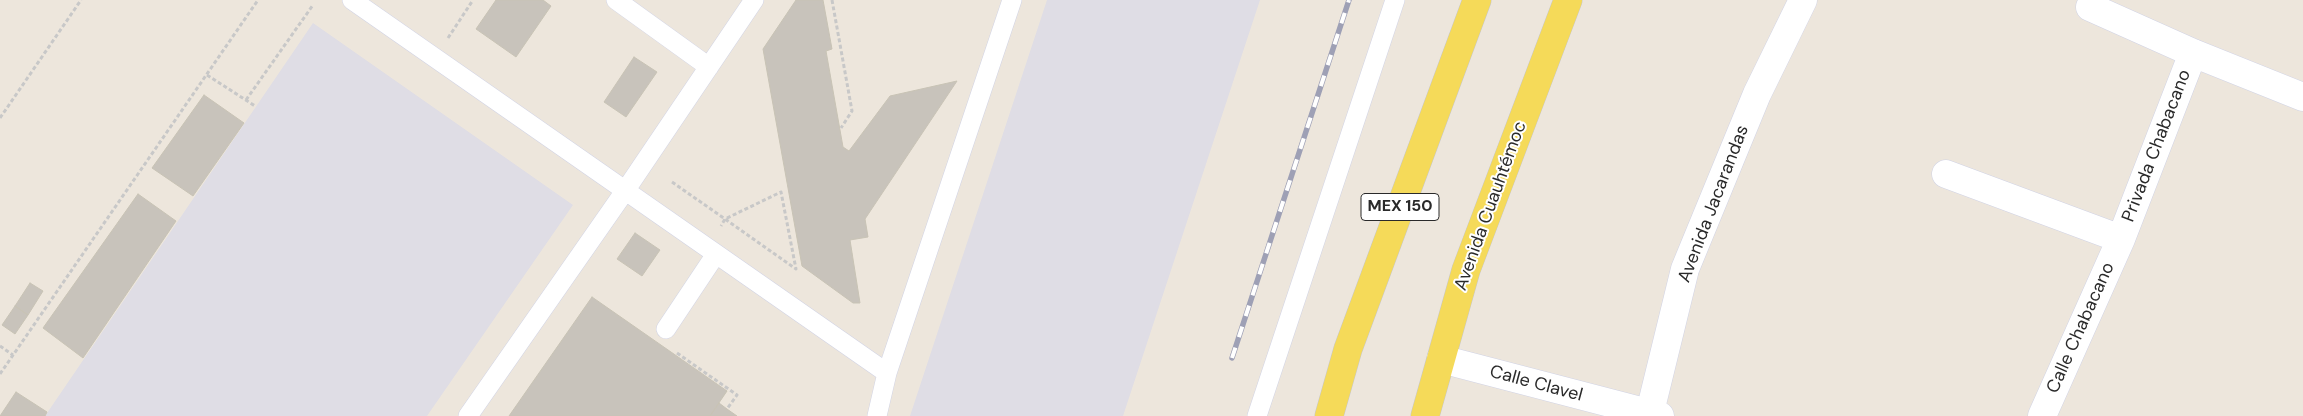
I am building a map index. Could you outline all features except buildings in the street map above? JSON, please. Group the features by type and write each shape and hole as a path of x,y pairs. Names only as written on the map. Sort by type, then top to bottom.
{"main road":[{"name":"MEX 150","path":"1329,416 1348,349 1477,0"},
{"name":"Avenida Cuauhtémoc","path":"1425,416 1466,270 1568,0"}],"street":[{"name":"Avenida Jacarandas","path":"1653,415 1685,269 1757,94 1803,0"},
{"name":"Privada Chabacano","path":"2090,7 2193,53 2303,97"},
{"name":"Privada Chabacano","path":"2121,239 2193,53"},
{"path":"1946,174 2121,239"},
{"name":"Calle Chabacano","path":"2042,416 2121,239"},
{"name":"Calle Clavel","path":"1441,359 1653,415"}],"lane":[{"path":"352,0 887,373"},
{"path":"616,0 709,67"},
{"path":"468,416 625,191 754,0"},
{"path":"877,416 887,373 1012,0"},
{"path":"1257,416 1395,0"},
{"path":"666,329 716,254"}],"path":[{"path":"0,118 81,0"},
{"path":"0,374 258,0"},
{"path":"445,42 474,0"},
{"path":"832,0 852,111 841,128"},
{"path":"246,100 313,5"},
{"path":"207,75 256,106"},
{"path":"672,182 725,219 741,230 796,269 780,192 725,219 720,226"},
{"path":"0,346 13,355"},
{"path":"672,349 736,394 726,408"}],"shaded area":[{"path":"1047,0 1260,0 1123,416 910,416"},
{"path":"313,23 573,205 427,416 45,416"}],"railway":[{"path":"1232,358 1349,0"}]}
